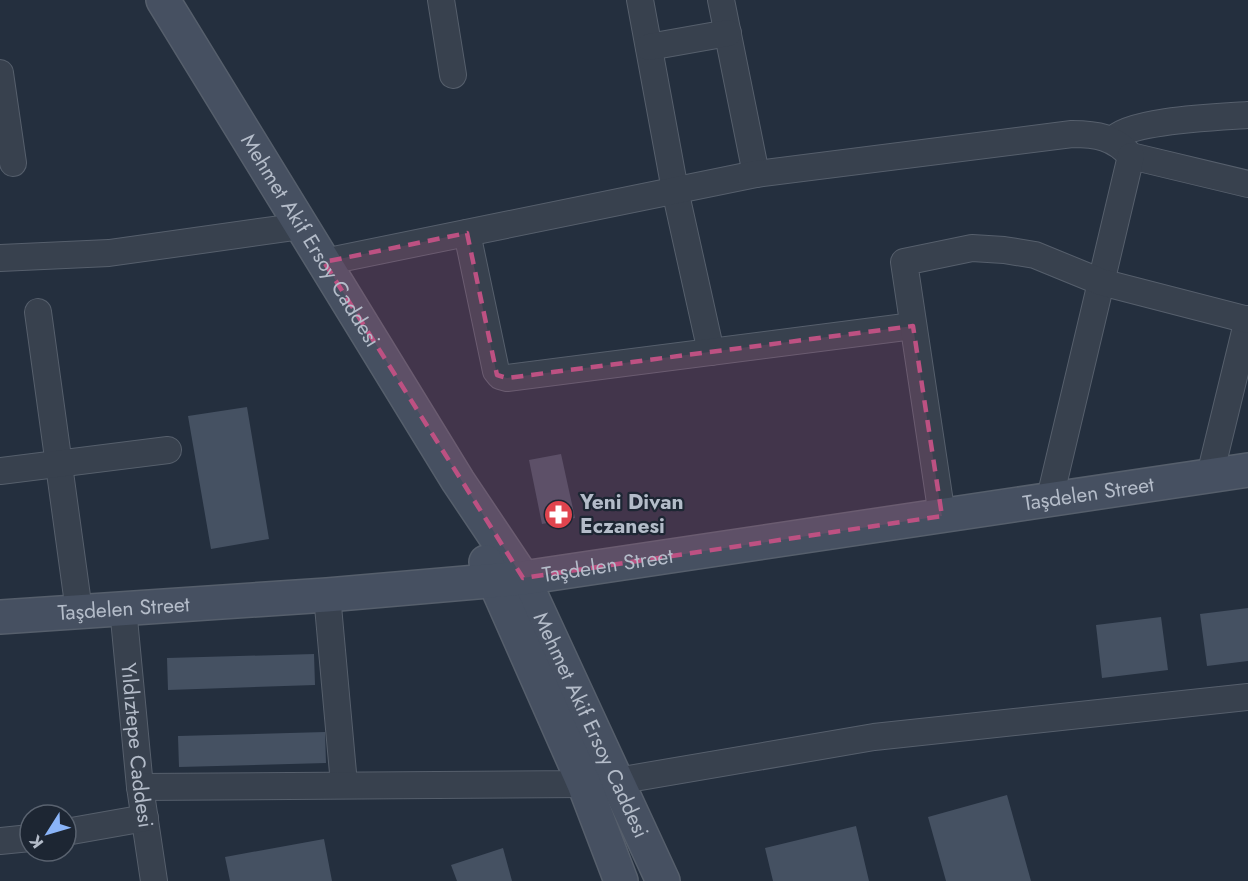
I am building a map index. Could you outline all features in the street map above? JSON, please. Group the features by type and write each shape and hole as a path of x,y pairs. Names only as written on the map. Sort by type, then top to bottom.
{"main road":[{"name":"Mehmet Akif Ersoy Caddesi","path":"164,0 458,481 507,579 617,780 663,881"},
{"name":"Taşdelen Street","path":"0,617 327,595 507,579 1049,502 1248,470"},
{"name":"Mehmet Akif Ersoy Caddesi","path":"507,579 621,881"}],"street":[{"path":"441,0 453,75"},
{"path":"640,0 675,190 711,352"},
{"path":"721,0 756,174"},
{"path":"649,47 728,33"},
{"path":"0,73 13,163"},
{"path":"1049,502 1101,282 1122,148 1122,132 1152,124 1248,115"},
{"path":"324,262 756,174 1072,134 1092,134 1122,148 1248,184"},
{"path":"0,258 109,253 302,226"},
{"path":"467,233 496,371 500,376 507,378 913,326"},
{"path":"942,516 904,262 972,248 1035,255 1101,282 1248,319 1210,475"},
{"path":"38,312 79,611"},
{"path":"0,471 168,450"},
{"path":"327,595 344,784"},
{"name":"Yıldıztepe Caddesi","path":"123,608 140,786 154,881"},
{"path":"140,786 584,784 874,737 1248,696"},
{"path":"78,830 145,818"},
{"path":"0,841 18,839"}],"highlighted area":[{"path":"467,233 497,375 507,378 913,326 942,516 523,578 324,262"}],"building":[{"path":"247,407 269,539 211,549 188,416"},
{"path":"561,454 575,518 542,524 529,460"},
{"path":"1248,608 1248,661 1207,666 1200,614"},
{"path":"1161,617 1168,670 1102,678 1096,625"},
{"path":"314,654 315,685 168,690 167,658"},
{"path":"325,732 326,763 179,767 178,736"},
{"path":"1007,795 1031,881 946,881 928,817"},
{"path":"856,826 869,881 773,881 765,848"},
{"path":"324,839 332,881 230,881 225,857"},
{"path":"503,848 512,881 457,881 451,865"}],"place":[{"name":"Yeni Divan Eczanesi","path":"559,514"}]}
